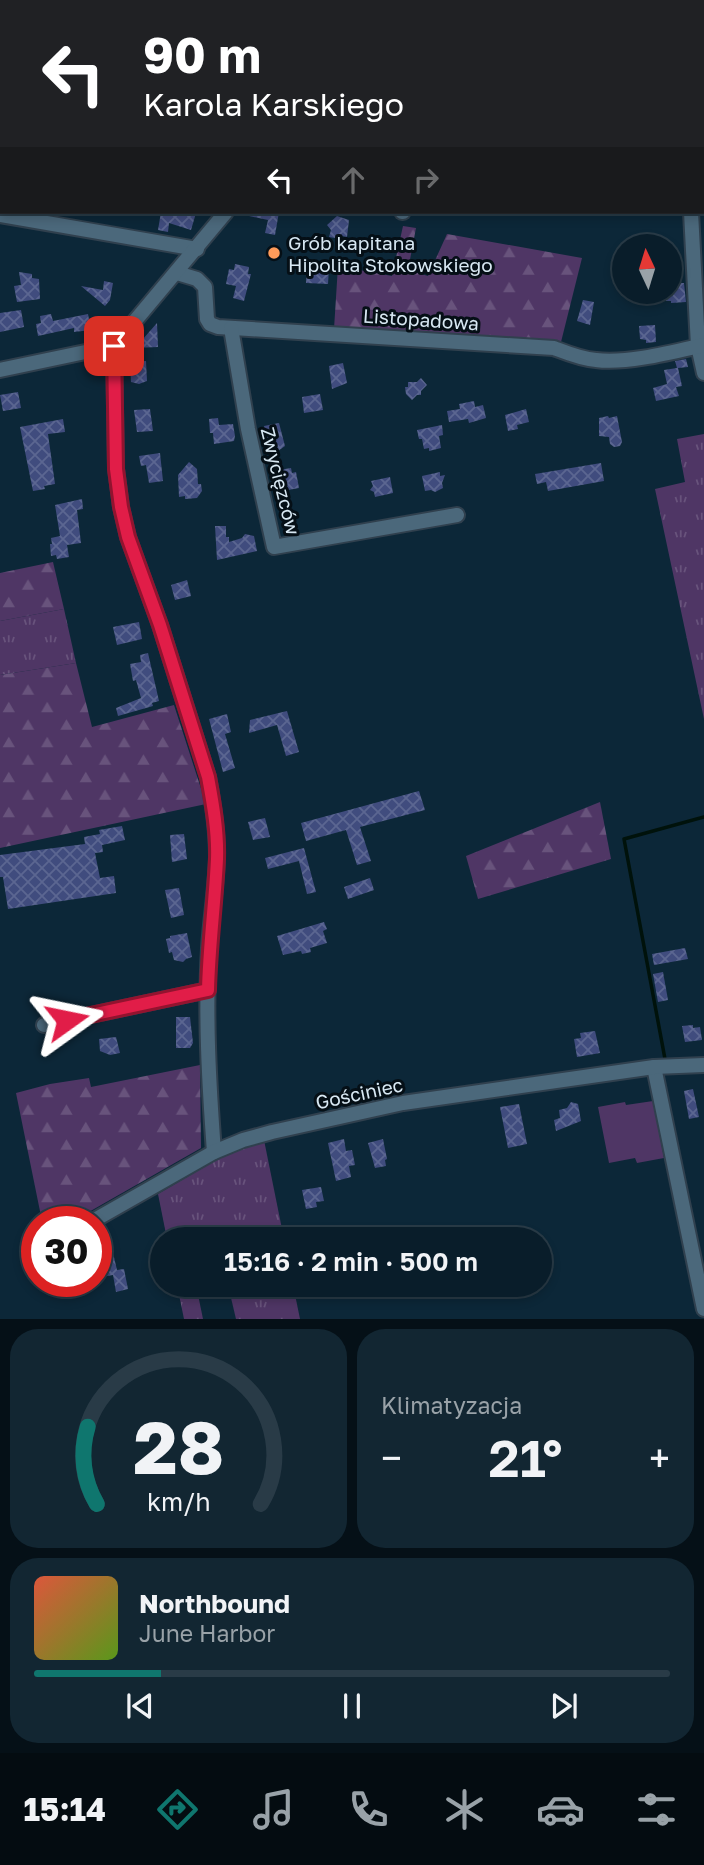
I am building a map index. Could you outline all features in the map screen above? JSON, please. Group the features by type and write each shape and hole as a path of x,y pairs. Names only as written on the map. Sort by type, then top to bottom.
{"street":[{"path":"0,370 114,346 224,214"},
{"path":"691,214 704,373"},
{"path":"0,215 197,249"},
{"path":"177,272 202,282 210,324 231,328"},
{"name":"Listopadowa","path":"231,328 554,348 598,361 661,354 701,345"},
{"name":"Zwycięzców","path":"231,328 248,429 274,547 457,515"},
{"path":"114,346 116,469 121,507 128,537 160,625 208,777 212,802 217,857 208,990 214,1152"},
{"path":"44,1025 208,990"},
{"name":"Gościniec","path":"112,1210 214,1152 272,1132 403,1103 654,1067 704,1065"},
{"path":"654,1067 704,1308"}],"green space":[{"path":"403,226 416,228 408,270 428,276 447,234 582,258 561,342 334,329 338,266 392,276"},
{"path":"704,434 704,719 655,489 685,482 677,439"},
{"path":"53,562 64,609 0,621 0,573"},
{"path":"64,609 76,663 0,675 0,621"},
{"path":"76,663 92,727 174,705 206,804 0,848 0,675"},
{"path":"600,802 611,859 478,899 466,856"},
{"path":"200,1065 201,1148 99,1206 39,1206 16,1093 89,1078 91,1087"},
{"path":"653,1101 664,1158 637,1163 635,1158 609,1163 598,1107"},
{"path":"264,1140 282,1227 165,1227 158,1194 238,1147"},
{"path":"179,1297 198,1297 203,1319 184,1319"},
{"path":"231,1297 295,1297 300,1319 236,1319"}],"building":[{"path":"161,214 196,214 191,230 169,223 168,232 158,230"},
{"path":"279,214 275,235 265,233 268,220 249,216"},
{"path":"337,216 349,220 347,237 342,236 341,239 329,237 331,230 327,225"},
{"path":"235,264 249,267 248,274 251,274 244,301 233,298 236,286 226,284 229,269 234,270"},
{"path":"307,267 329,268 328,284 306,283"},
{"path":"19,272 32,274 32,278 39,279 40,299 17,302 14,286 21,285"},
{"path":"104,281 113,283 110,300 105,306 81,286 103,290"},
{"path":"682,283 684,283 686,302 682,302"},
{"path":"583,300 594,302 590,325 577,321"},
{"path":"21,310 24,327 0,332 0,313"},
{"path":"51,314 53,321 88,314 91,330 74,332 74,328 38,336 36,324 41,323 40,316"},
{"path":"157,323 158,347 135,348"},
{"path":"655,325 656,342 646,343 646,340 640,339 639,326"},
{"path":"686,359 688,367 678,368 682,386 676,387 679,396 656,401 653,388 667,384 664,370 677,368 675,361"},
{"path":"146,361 147,381 139,384 131,382 130,362"},
{"path":"343,363 347,383 332,389 329,366"},
{"path":"421,378 427,385 421,395 412,400 406,394 405,387 408,387 408,382 417,382"},
{"path":"18,392 21,408 3,411 0,395"},
{"path":"320,394 323,410 304,413 302,397"},
{"path":"474,401 475,407 483,405 486,418 469,423 468,419 449,422 447,411 460,409 459,404"},
{"path":"150,409 153,431 137,432 134,410"},
{"path":"526,409 529,422 517,425 518,429 508,431 505,415"},
{"path":"617,416 622,442 620,446 614,447 610,444 609,437 599,436 599,418"},
{"path":"218,418 219,425 233,424 234,441 214,444 209,419"},
{"path":"63,419 65,432 48,434 55,484 33,491 20,427"},
{"path":"279,423 285,446 278,451 268,450 264,426"},
{"path":"442,425 443,435 439,436 441,448 429,451 429,448 424,449 417,430"},
{"path":"160,453 163,481 149,483 146,465 141,466 139,456"},
{"path":"189,462 197,469 198,484 201,484 202,491 197,498 185,499 185,496 179,497 178,475"},
{"path":"601,463 604,481 548,491 546,482 537,484 535,474"},
{"path":"291,468 292,473 296,472 299,488 283,491 282,486 278,487 276,476 281,475 279,470"},
{"path":"440,472 440,476 445,475 443,488 435,492 425,491 422,476"},
{"path":"390,477 393,493 375,497 370,490 373,486 371,481"},
{"path":"82,499 83,509 77,510 81,543 67,545 69,557 57,559 56,555 51,556 50,544 51,538 60,536 55,505"},
{"path":"215,526 226,526 229,542 242,538 245,534 254,536 257,551 217,560"},
{"path":"187,580 191,596 175,600 171,585"},
{"path":"139,622 142,639 117,645 113,627"},
{"path":"148,653 159,701 152,703 153,706 118,716 116,708 141,698 136,680 133,681 130,664 141,662 140,655"},
{"path":"287,711 299,752 286,756 277,725 249,733 250,720"},
{"path":"227,714 231,732 225,734 235,768 223,772 209,719"},
{"path":"419,791 425,810 360,827 371,861 357,865 346,830 306,841 301,823"},
{"path":"265,818 270,837 253,840 248,822"},
{"path":"122,826 125,840 102,845 103,852 95,853 100,878 114,876 116,893 8,909 3,877 0,877 0,855 85,844 84,837 100,834 99,830"},
{"path":"184,834 187,859 172,862 170,835"},
{"path":"304,848 316,892 307,894 299,861 268,869 265,858"},
{"path":"370,878 374,890 348,899 344,887"},
{"path":"179,888 184,915 171,918 165,890"},
{"path":"324,922 327,929 323,931 327,943 310,948 311,952 283,955 277,936"},
{"path":"187,933 192,957 183,962 174,960 172,952 169,953 166,939"},
{"path":"685,948 688,959 654,965 652,954"},
{"path":"663,972 668,1000 658,1002 653,974"},
{"path":"176,1017 190,1017 193,1043 190,1048 176,1048"},
{"path":"693,1025 693,1028 700,1027 702,1040 685,1042 682,1026"},
{"path":"595,1031 600,1053 577,1057 574,1039 581,1038 580,1033"},
{"path":"116,1037 120,1053 110,1055 100,1051 99,1039"},
{"path":"693,1089 699,1117 689,1119 684,1091"},
{"path":"571,1102 578,1104 581,1121 556,1131 554,1120 560,1118 559,1110 567,1108"},
{"path":"519,1104 527,1144 508,1148 500,1107"},
{"path":"344,1139 346,1151 352,1150 355,1165 349,1166 351,1177 336,1181 328,1143"},
{"path":"383,1139 386,1166 375,1168 368,1143"},
{"path":"321,1187 324,1201 316,1202 317,1207 306,1209 302,1190"},
{"path":"112,1253 117,1270 124,1269 128,1289 116,1292 112,1275"}],"waterway":[{"path":"665,1059 624,839 704,817"}],"place":[{"name":"Grób kapitana Hipolita Stokowskiego","path":"274,253"}],"route":[{"path":"67,1020 208,990 217,857 212,802 208,777 160,625 128,537 121,507 116,469 114,346"}]}
